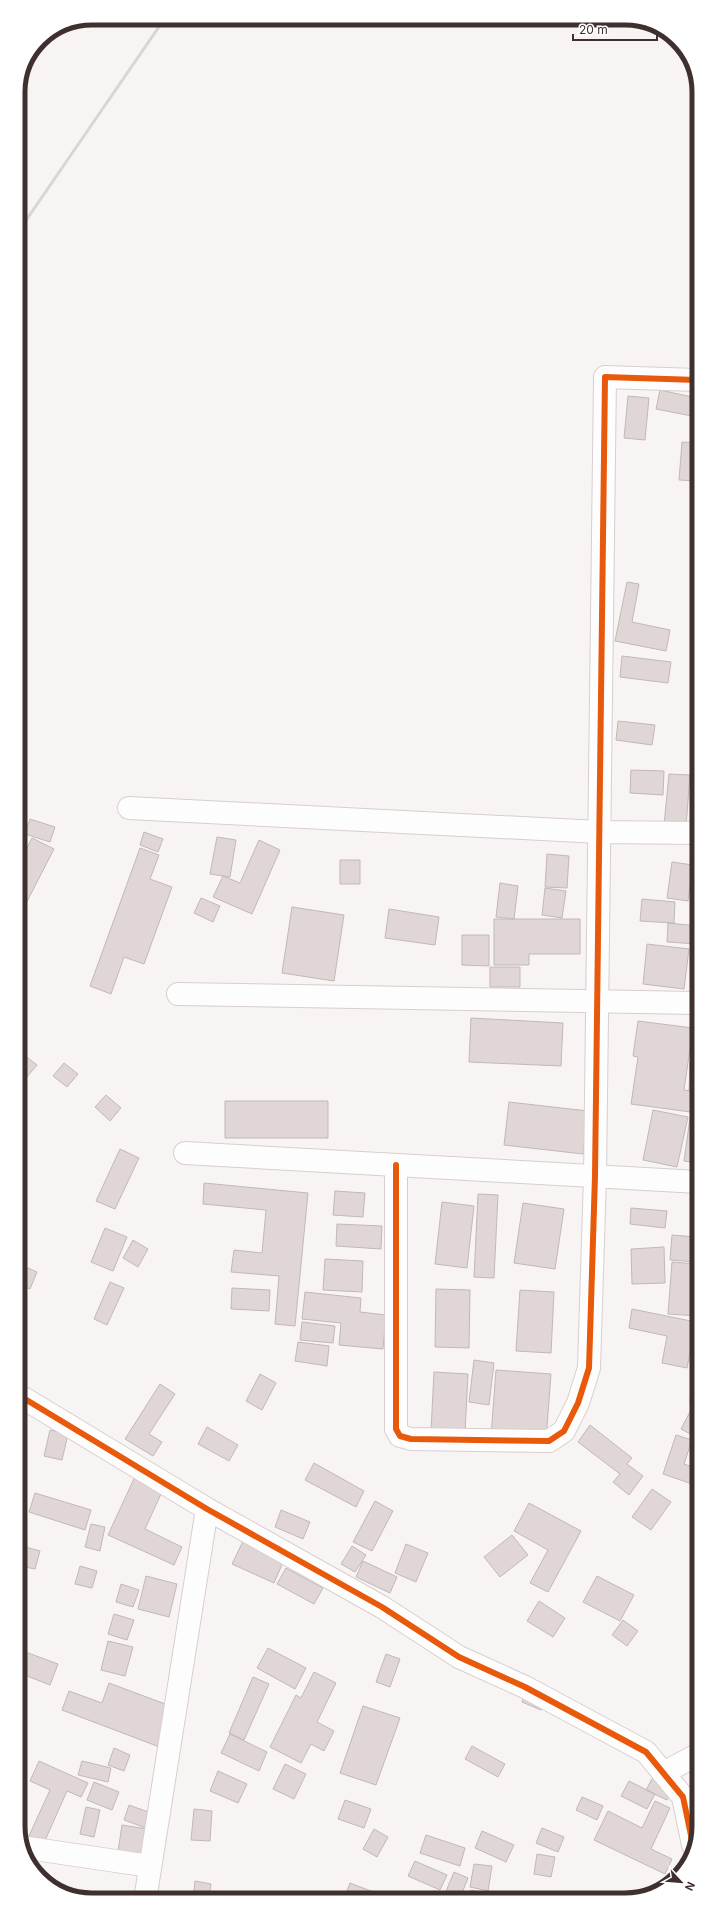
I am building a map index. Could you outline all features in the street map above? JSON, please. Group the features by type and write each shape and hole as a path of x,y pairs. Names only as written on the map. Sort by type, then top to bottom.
{"street":[{"path":"396,1165 396,1429 400,1436 411,1439 549,1440 564,1430 578,1403 589,1368 595,1176 605,377 692,380"},
{"path":"130,808 599,832 692,833"},
{"path":"178,994 692,1003"},
{"path":"185,1153 692,1182"},
{"path":"25,1399 208,1509 382,1607 459,1657 525,1687 646,1752 682,1797 691,1837"},
{"path":"146,1893 208,1509"},
{"path":"663,1773 692,1758"},
{"path":"29,1848 150,1866"}],"building":[{"path":"660,390 692,397 692,416 656,409"},
{"path":"628,396 649,398 645,440 624,438"},
{"path":"682,442 692,443 692,481 679,480"},
{"path":"627,582 639,584 632,622 670,630 666,651 615,641"},
{"path":"622,656 671,662 668,683 620,677"},
{"path":"618,721 655,725 652,745 616,740"},
{"path":"631,770 664,771 663,795 630,793"},
{"path":"669,774 690,775 686,826 664,825"},
{"path":"30,819 55,827 50,842 25,834"},
{"path":"144,832 163,839 158,852 140,845"},
{"path":"217,837 236,840 230,877 210,874"},
{"path":"32,838 54,849 25,905 25,851"},
{"path":"259,840 280,850 252,914 213,897 223,876 240,883"},
{"path":"140,848 159,855 150,879 172,887 144,964 124,957 111,994 90,986"},
{"path":"547,854 569,856 567,888 545,887"},
{"path":"340,860 360,860 360,884 340,884"},
{"path":"672,862 692,865 688,901 667,898"},
{"path":"500,883 518,886 514,919 496,917"},
{"path":"545,888 566,891 562,918 542,915"},
{"path":"201,898 220,906 213,922 194,913"},
{"path":"642,899 675,902 674,923 640,921"},
{"path":"292,907 344,915 334,981 282,973"},
{"path":"389,909 439,917 435,945 385,938"},
{"path":"494,919 580,919 580,954 529,954 529,965 494,965"},
{"path":"668,923 692,925 692,944 667,942"},
{"path":"462,935 489,935 489,966 462,965"},
{"path":"647,944 689,949 684,989 643,984"},
{"path":"490,967 520,967 520,987 490,987"},
{"path":"471,1018 563,1023 561,1066 469,1062"},
{"path":"638,1021 692,1028 684,1090 692,1091 692,1112 631,1104 638,1057 633,1056"},
{"path":"25,1056 37,1065 25,1079"},
{"path":"690,1062 692,1062 692,1091 689,1091"},
{"path":"64,1063 78,1074 67,1087 53,1076"},
{"path":"106,1095 121,1108 110,1121 95,1107"},
{"path":"225,1101 328,1101 328,1138 225,1138"},
{"path":"509,1102 588,1111 583,1154 504,1145"},
{"path":"653,1110 688,1117 677,1167 643,1160"},
{"path":"690,1118 692,1118 692,1162 684,1161"},
{"path":"120,1149 139,1158 115,1209 96,1201"},
{"path":"204,1183 308,1193 295,1326 275,1324 279,1276 231,1272 234,1250 262,1253 266,1210 203,1204"},
{"path":"335,1191 365,1193 363,1217 333,1215"},
{"path":"478,1194 498,1195 494,1278 474,1277"},
{"path":"442,1202 474,1206 467,1268 435,1264"},
{"path":"523,1203 564,1209 555,1269 514,1263"},
{"path":"631,1208 667,1211 665,1228 630,1224"},
{"path":"337,1224 382,1226 381,1249 336,1246"},
{"path":"105,1228 127,1237 113,1271 91,1262"},
{"path":"672,1235 692,1237 692,1262 670,1260"},
{"path":"133,1240 148,1249 138,1267 123,1258"},
{"path":"664,1247 665,1283 632,1284 631,1249"},
{"path":"325,1259 363,1261 362,1292 323,1290"},
{"path":"672,1262 692,1264 692,1316 668,1314"},
{"path":"25,1267 37,1272 30,1289 25,1287"},
{"path":"110,1282 124,1288 107,1325 94,1319"},
{"path":"232,1288 270,1290 269,1311 231,1309"},
{"path":"436,1289 470,1290 469,1348 435,1347"},
{"path":"520,1290 554,1292 551,1353 516,1351"},
{"path":"305,1292 361,1298 360,1312 386,1315 383,1349 339,1345 341,1323 302,1319"},
{"path":"632,1309 692,1321 692,1342 687,1368 662,1363 667,1336 629,1328"},
{"path":"302,1322 335,1326 333,1343 300,1340"},
{"path":"298,1342 329,1346 327,1366 295,1361"},
{"path":"474,1360 494,1363 489,1405 469,1402"},
{"path":"692,1368 692,1403 690,1403"},
{"path":"496,1370 551,1374 546,1440 491,1436"},
{"path":"434,1372 468,1374 465,1433 431,1431"},
{"path":"260,1374 276,1383 262,1410 246,1401"},
{"path":"160,1384 175,1394 149,1434 162,1442 153,1456 125,1439"},
{"path":"692,1408 692,1435 681,1429"},
{"path":"590,1425 632,1458 627,1464 643,1476 629,1495 613,1482 620,1474 578,1442"},
{"path":"207,1427 238,1445 229,1461 198,1444"},
{"path":"50,1430 68,1434 62,1460 44,1456"},
{"path":"676,1435 692,1440 684,1464 692,1467 692,1484 663,1474"},
{"path":"314,1463 364,1491 356,1507 305,1480"},
{"path":"138,1470 166,1483 145,1529 182,1547 174,1565 108,1535"},
{"path":"652,1489 671,1502 651,1530 632,1517"},
{"path":"35,1493 91,1510 85,1530 29,1512"},
{"path":"375,1501 393,1511 372,1551 353,1542"},
{"path":"529,1503 581,1531 548,1592 530,1583 548,1550 514,1531"},
{"path":"281,1510 310,1522 303,1539 275,1527"},
{"path":"91,1524 105,1527 100,1551 85,1547"},
{"path":"512,1535 528,1555 500,1577 484,1557"},
{"path":"244,1539 285,1558 274,1583 232,1564"},
{"path":"406,1544 428,1553 416,1582 395,1573"},
{"path":"352,1546 366,1555 355,1572 341,1564"},
{"path":"25,1547 40,1551 35,1569 25,1567"},
{"path":"363,1561 397,1577 390,1593 356,1577"},
{"path":"80,1566 97,1571 92,1588 75,1584"},
{"path":"286,1568 323,1588 314,1604 277,1584"},
{"path":"146,1576 177,1584 169,1617 138,1609"},
{"path":"597,1576 634,1595 620,1621 583,1602"},
{"path":"121,1584 139,1590 133,1607 116,1602"},
{"path":"539,1601 565,1618 553,1637 527,1621"},
{"path":"114,1614 134,1620 127,1640 108,1634"},
{"path":"623,1620 638,1631 627,1646 612,1635"},
{"path":"108,1641 133,1647 125,1676 101,1670"},
{"path":"268,1648 306,1668 295,1689 257,1668"},
{"path":"25,1652 58,1664 50,1685 27,1676 25,1682"},
{"path":"386,1654 400,1659 390,1687 376,1682"},
{"path":"314,1672 336,1683 317,1722 334,1731 324,1751 311,1744 301,1763 270,1747 296,1695 301,1698"},
{"path":"253,1677 269,1684 244,1740 229,1733"},
{"path":"109,1683 184,1711 170,1751 62,1710 69,1691 102,1703"},
{"path":"528,1688 547,1696 541,1710 522,1702"},
{"path":"363,1706 400,1718 376,1785 340,1773"},
{"path":"230,1734 267,1752 259,1771 221,1753"},
{"path":"472,1746 505,1764 498,1777 465,1759"},
{"path":"114,1748 130,1755 124,1771 108,1765"},
{"path":"39,1761 88,1783 81,1797 67,1791 43,1845 28,1838 50,1790 30,1781"},
{"path":"82,1761 111,1768 108,1782 78,1775"},
{"path":"285,1764 306,1774 294,1799 273,1789"},
{"path":"659,1766 679,1777 667,1800 646,1790"},
{"path":"218,1771 247,1784 238,1803 210,1791"},
{"path":"629,1781 655,1794 647,1809 621,1796"},
{"path":"94,1782 119,1792 112,1810 87,1800"},
{"path":"582,1797 603,1806 597,1820 576,1810"},
{"path":"345,1800 371,1809 364,1828 338,1819"},
{"path":"655,1801 670,1808 651,1849 672,1859 671,1862 661,1862 661,1872 594,1840 608,1811 642,1828"},
{"path":"129,1805 151,1813 146,1828 124,1820"},
{"path":"86,1807 100,1810 94,1837 80,1834"},
{"path":"194,1809 212,1811 210,1841 191,1840"},
{"path":"122,1825 147,1829 141,1862 117,1858"},
{"path":"542,1828 564,1837 558,1852 536,1843"},
{"path":"374,1829 388,1837 377,1857 363,1849"},
{"path":"482,1831 514,1845 506,1862 475,1848"},
{"path":"426,1835 465,1848 460,1866 420,1853"},
{"path":"537,1854 555,1857 551,1877 534,1874"},
{"path":"415,1861 447,1875 440,1890 408,1876"},
{"path":"474,1864 492,1866 488,1891 470,1887"},
{"path":"454,1872 468,1878 462,1893 445,1893"},
{"path":"195,1881 211,1884 210,1893 194,1893"},
{"path":"350,1883 376,1893 346,1893"},
{"path":"471,1890 483,1893 470,1893"}],"railway":[{"path":"25,222 160,25"}],"cycle path":[{"path":"396,1165 396,1429 400,1436 411,1439 549,1441 564,1431 578,1403 589,1368 595,1176 605,377 692,380"},
{"path":"25,1399 207,1509 382,1607 459,1657 525,1687 646,1752 683,1797 691,1836"}]}
